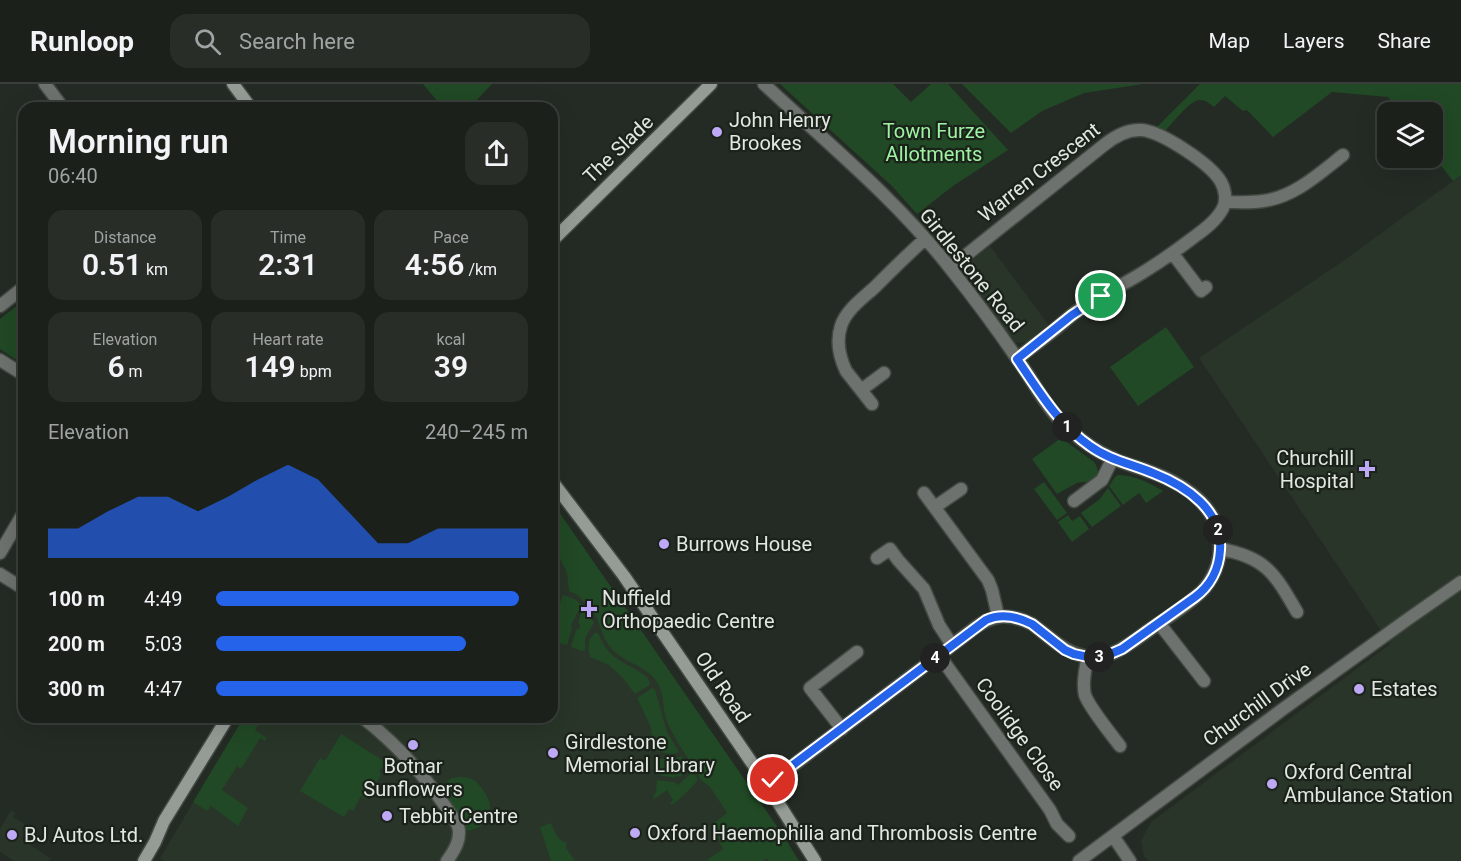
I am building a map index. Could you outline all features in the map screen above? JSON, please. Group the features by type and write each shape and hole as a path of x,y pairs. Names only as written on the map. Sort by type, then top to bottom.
{"street":[{"path":"45,84 58,102"},
{"path":"233,84 246,102"},
{"name":"The Slade","path":"558,235 711,84"},
{"name":"Girdlestone Road","path":"764,84 870,182 925,238 950,268 1062,422 1092,448 1181,486 1196,497 1214,519 1219,536 1219,559 1214,574 1203,590 1160,623 1114,653 1088,657"},
{"name":"Warren Crescent","path":"950,268 1117,135 1133,131 1154,132 1193,156 1221,181 1226,202"},
{"path":"1017,359 1086,305 1173,254 1208,226 1226,202 1263,201 1282,197 1302,186 1343,155"},
{"path":"872,404 846,371 841,359 838,348 841,326 855,306 925,238"},
{"path":"1173,254 1201,291 1206,287"},
{"path":"0,306 18,292"},
{"path":"0,360 18,371"},
{"path":"861,390 884,373"},
{"path":"1074,501 1102,480 1113,458"},
{"name":"Old Road","path":"558,489 624,576 767,785 815,861"},
{"path":"935,507 961,489"},
{"path":"924,493 988,580 998,616"},
{"path":"0,553 18,522"},
{"path":"877,558 890,549 918,581 928,596 939,625 952,645"},
{"path":"1220,549 1245,555 1267,568 1297,612"},
{"path":"0,574 18,585"},
{"name":"Churchill Drive","path":"1079,861 1283,709 1461,582"},
{"path":"767,785 986,620 998,616 1026,621 1065,650 1088,657 1084,679 1085,694 1120,746"},
{"path":"1160,623 1204,681"},
{"path":"842,729 810,688 857,652"},
{"name":"Coolidge Close","path":"939,655 1050,810 1057,824 1069,836"},
{"path":"144,861 164,821 224,723"},
{"path":"369,723 394,744 417,770 458,826 458,842 447,861"},
{"path":"1113,836 1130,861"}],"shaded area":[{"name":"Churchill Hospital","path":"1461,175 1461,861 1148,861 1144,856 1141,841 1151,822 1390,644 1199,358 1343,261"},
{"path":"990,246 1050,327 1032,342 1013,343 964,277 971,261"},
{"name":"Nuffield Orthopaedic Centre","path":"558,511 799,861 164,861 160,858 240,723 558,723"},
{"name":"BJ Autos Ltd.","path":"11,810 15,813 13,817 25,824 22,829 26,832 22,839 51,859 49,861 14,861 0,852 0,829"}],"green space":[{"path":"423,84 492,84 475,102 438,102"},
{"name":"Town Furze Allotments","path":"780,84 893,84 911,102 931,84 948,84 1008,150 953,186 917,214 892,186"},
{"path":"962,84 1143,84 1084,93 1042,111 1011,133"},
{"path":"1200,84 1461,84 1461,175 1453,181 1443,168 1443,102 1392,102 1388,97 1332,92 1273,137 1247,110 1243,111 1225,96 1214,107 1205,101 1197,100 1187,107 1165,131 1157,127"},
{"path":"18,305 18,361 0,349 0,319"},
{"path":"1166,327 1194,367 1138,406 1110,367"},
{"path":"1061,438 1094,462 1098,473 1093,480 1077,483 1057,494 1032,459"},
{"path":"1118,475 1142,480 1163,491 1146,503 1139,493 1123,505 1109,486"},
{"path":"1044,482 1067,513 1057,520 1034,489"},
{"path":"1108,488 1121,506 1092,527 1081,513 1100,499"},
{"path":"558,511 799,861 769,861 767,858 763,861 707,860 723,849 710,826 727,813 710,787 700,779 673,734 666,719 658,684 648,672 622,658 607,643 592,610 578,596 569,591 567,572 558,556"},
{"path":"1068,515 1072,521 1080,516 1089,529 1072,542 1058,522"},
{"path":"563,595 576,600 583,606 571,625 567,645 558,643 558,603 560,603"},
{"path":"589,611 594,623 585,638 585,650 582,651 571,647 576,630 580,628 578,622 581,613"},
{"path":"595,633 598,633 612,654 645,675 650,685 635,694 609,665 590,657 589,644"},
{"path":"652,688 655,689 667,732 679,752 667,754 655,750 650,725 637,698"},
{"path":"240,723 259,723 255,730 267,738 265,741 260,738 241,769 237,766 222,790 248,808 238,826 211,806 207,811 193,802"},
{"path":"341,734 387,763 379,771 381,775 366,799 361,796 353,811 349,809 344,817 300,791 320,758 325,761"},
{"path":"681,756 686,766 685,772 680,777 658,775 658,758 672,760"},
{"path":"691,769 697,781 672,805 670,803 673,800 667,790 653,800 657,780 674,782 678,785 689,775"},
{"path":"459,777 475,781 490,804 489,816 482,826 467,831 439,787 452,778"},
{"path":"551,823 559,838 567,843 566,848 575,861 551,861 540,827"}],"place":[{"name":"John Henry Brookes","path":"717,132"},
{"name":"Churchill Hospital","path":"1367,469"},
{"name":"Burrows House","path":"664,544"},
{"name":"Nuffield Orthopaedic Centre","path":"589,609"},
{"name":"Estates","path":"1359,689"},
{"name":"Botnar Sunflowers","path":"413,745"},
{"name":"Girdlestone Memorial Library","path":"553,753"},
{"name":"Oxford Central Ambulance Station","path":"1272,784"},
{"name":"Tebbit Centre","path":"387,816"},
{"name":"Oxford Haemophilia and Thrombosis Centre","path":"635,833"},
{"name":"BJ Autos Ltd.","path":"12,835"}],"route":[{"path":"773,780 986,620 1005,616 1026,621 1065,650 1088,657 1099,657 1122,649 1195,597 1211,580 1219,559 1220,544 1214,519 1206,508 1181,486 1152,472 1113,458 1085,443 1055,415 1017,359 1072,315 1101,296"}]}
